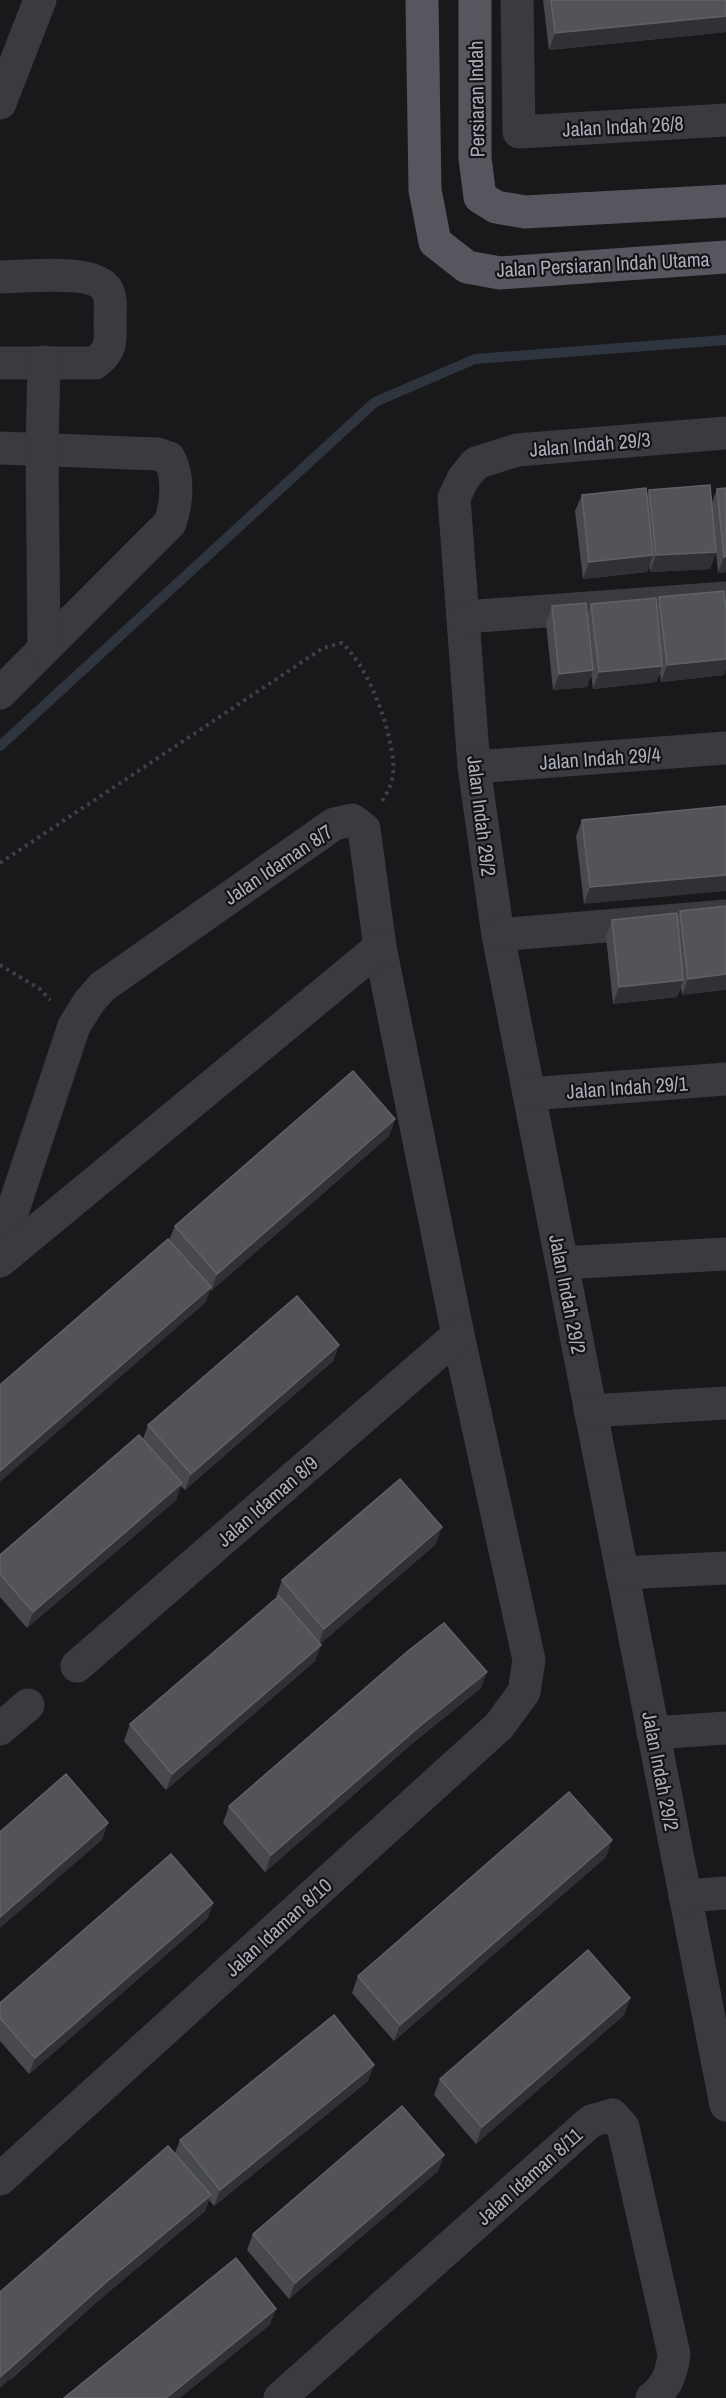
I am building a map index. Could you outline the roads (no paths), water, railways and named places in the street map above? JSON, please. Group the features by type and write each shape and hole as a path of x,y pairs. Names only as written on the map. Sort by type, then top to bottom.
{"main road":[{"name":"Jalan Persiaran Indah Utama","path":"423,0 425,190 435,242 467,267 500,273 726,257"},
{"name":"Persiaran Indah","path":"475,0 476,158 480,197 496,207 525,212 726,201"}],"street":[{"path":"0,103 40,0"},
{"name":"Jalan Indah 26/8","path":"517,0 519,132 726,120"},
{"path":"0,277 84,277 100,281 109,292 112,344 106,354 95,363 0,363"},
{"path":"44,362 42,450 44,649"},
{"name":"Jalan Indah 29/3","path":"463,479 476,463 517,450 726,433"},
{"path":"0,448 157,454 169,458 175,469 174,512 170,523 0,693"},
{"name":"Jalan Indah 29/2","path":"463,479 454,498 474,767 498,936 685,1896 720,2045 726,2105"},
{"path":"463,617 726,598"},
{"name":"Jalan Indah 29/4","path":"474,767 726,748"},
{"name":"Jalan Idaman 8/7","path":"0,1249 74,1026 102,987 334,824 352,820 364,829 380,947 458,1335 529,1660"},
{"path":"498,936 726,916"},
{"path":"0,1261 380,947"},
{"name":"Jalan Indah 29/1","path":"529,1094 726,1079"},
{"path":"562,1263 726,1254"},
{"name":"Jalan Idaman 8/9","path":"77,1666 458,1335"},
{"path":"590,1411 726,1403"},
{"path":"622,1573 726,1568"},
{"name":"Jalan Idaman 8/10","path":"0,2179 499,1726 524,1692 529,1660"},
{"path":"0,1729 28,1705"},
{"path":"653,1733 726,1728"},
{"path":"685,1896 726,1893"},
{"name":"Jalan Idaman 8/11","path":"280,2398 591,2121 612,2115 623,2127 674,2354 672,2369 667,2381 652,2398"}],"waterway":[{"path":"0,746 375,402 475,359 726,340"}]}
